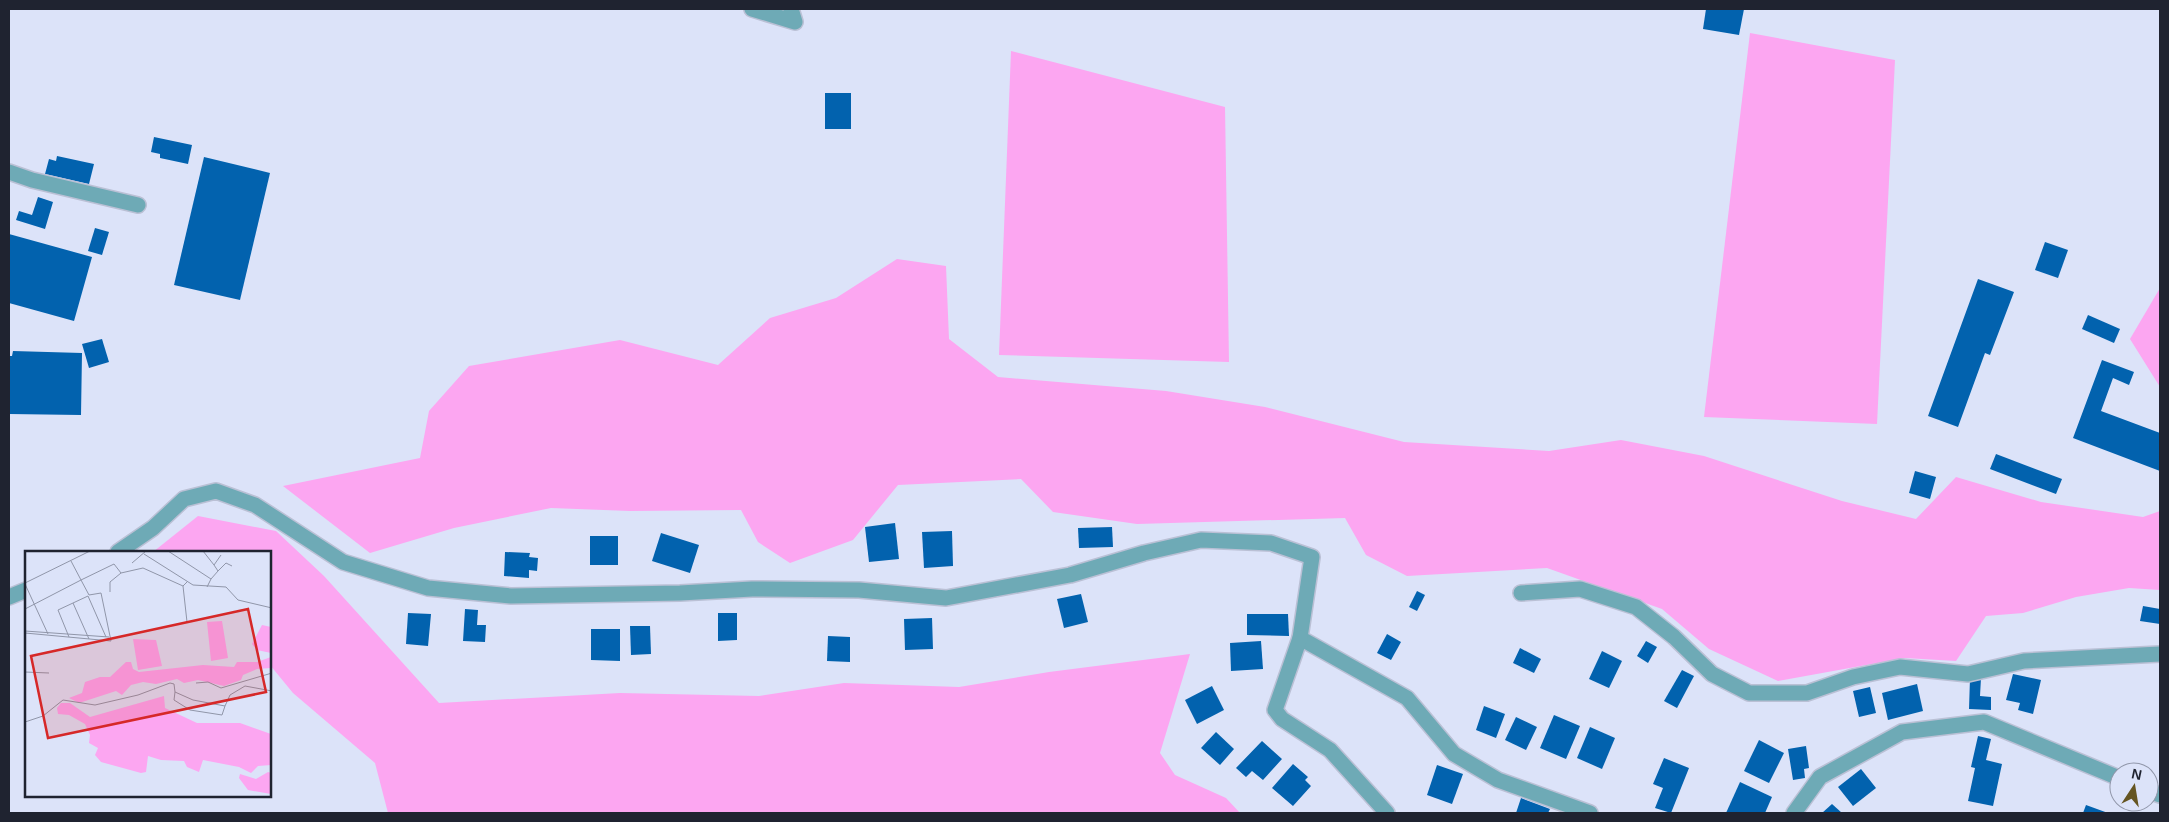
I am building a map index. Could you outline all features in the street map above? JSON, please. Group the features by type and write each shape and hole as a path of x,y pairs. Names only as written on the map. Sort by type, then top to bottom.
{"street":[{"path":"752,9 796,22 791,9"},
{"path":"9,172 32,180 138,205"},
{"path":"119,551 153,528 184,499 216,491 255,505 343,562 428,588 511,596 680,593 752,589 859,590 946,598 1070,575 1144,553 1201,540 1271,543 1312,557 1300,638 1275,710 1282,719 1330,750 1387,813"},
{"path":"1521,593 1580,589 1636,607 1674,637 1712,674 1749,693 1807,693 1853,677 1900,667 1968,674 2024,661 2160,654"},
{"path":"9,596 25,590"},
{"path":"1300,638 1407,698 1454,754 1498,780 1590,813"},
{"path":"1794,813 1820,777 1902,732 1984,722 2109,774"}],"shaded area":[{"path":"1750,33 1895,60 1877,424 1704,417"},
{"path":"1011,51 1225,107 1229,362 999,355"},
{"path":"897,259 946,266 949,339 998,377 1166,391 1265,407 1404,442 1549,451 1621,440 1704,456 1842,501 1916,519 1956,477 2041,502 2143,517 2160,511 2160,590 2129,588 2076,597 2023,613 1986,616 1956,661 1905,658 1778,681 1709,649 1662,609 1547,568 1407,576 1366,555 1345,518 1137,524 1053,512 1021,479 898,485 853,540 790,563 758,542 741,510 630,511 551,508 454,528 370,553 283,486 420,458 429,411 469,366 620,340 718,365 770,318 836,298"},
{"path":"2160,288 2160,387 2130,339"},
{"path":"198,516 276,531 324,576 439,703 620,693 759,696 844,683 959,687 1049,672 1190,654 1160,753 1175,775 1226,798 1240,813 388,813 375,763 293,693 271,666 271,551 154,551"}],"building":[{"path":"1706,9 1744,9 1739,35 1703,29"},
{"path":"825,93 851,93 851,129 825,129"},
{"path":"154,137 192,145 188,164 160,158 160,154 151,152"},
{"path":"57,156 94,164 89,184 45,174 49,159 56,161"},
{"path":"204,157 270,173 240,300 174,285"},
{"path":"38,197 53,202 45,229 16,220 19,211 32,215"},
{"path":"95,228 109,232 102,255 88,251"},
{"path":"9,234 92,257 74,321 9,303"},
{"path":"2045,242 2068,250 2058,278 2035,270"},
{"path":"1978,279 2014,292 1990,355 1985,353 1958,427 1928,416"},
{"path":"2088,315 2120,329 2114,343 2082,329"},
{"path":"102,339 109,362 89,368 82,344"},
{"path":"13,351 82,353 81,415 9,414 9,356 12,356"},
{"path":"2102,360 2134,372 2129,385 2113,378 2101,411 2160,433 2160,471 2073,438"},
{"path":"1996,454 2062,479 2056,494 1990,469"},
{"path":"1915,471 1936,477 1930,499 1909,493"},
{"path":"895,523 899,559 869,562 865,527"},
{"path":"1112,527 1113,547 1079,548 1078,528"},
{"path":"952,531 953,566 924,568 922,532"},
{"path":"661,533 699,545 690,573 652,561"},
{"path":"590,536 618,536 618,565 590,565"},
{"path":"505,552 530,553 529,557 538,558 537,571 529,570 529,578 504,576"},
{"path":"1417,591 1425,595 1417,611 1409,607"},
{"path":"1081,594 1088,622 1064,628 1057,599"},
{"path":"2143,606 2160,609 2160,624 2140,621"},
{"path":"465,609 478,610 477,625 486,625 485,642 463,641"},
{"path":"408,613 431,614 428,646 406,644"},
{"path":"718,613 737,613 737,640 718,641"},
{"path":"1247,614 1288,614 1289,636 1247,635"},
{"path":"932,618 933,649 905,650 904,619"},
{"path":"630,626 650,626 651,654 631,655"},
{"path":"591,629 620,629 620,661 591,660"},
{"path":"1387,634 1401,642 1391,660 1377,653"},
{"path":"828,636 850,637 850,662 827,661"},
{"path":"1261,641 1263,669 1231,671 1230,643"},
{"path":"1646,641 1657,647 1648,663 1637,656"},
{"path":"1520,648 1541,659 1534,673 1513,663"},
{"path":"1602,651 1622,661 1609,688 1589,679"},
{"path":"1682,670 1694,676 1677,708 1664,701"},
{"path":"2013,674 2041,680 2033,714 2018,710 2020,703 2006,700"},
{"path":"1970,678 1981,678 1980,696 1991,697 1991,710 1969,709"},
{"path":"1917,684 1923,711 1888,720 1882,693"},
{"path":"1212,686 1224,710 1197,724 1185,700"},
{"path":"1870,687 1876,713 1859,717 1853,691"},
{"path":"1484,706 1505,714 1496,738 1476,730"},
{"path":"1554,715 1580,726 1566,759 1540,748"},
{"path":"1516,717 1537,727 1526,750 1505,740"},
{"path":"1590,727 1615,738 1602,769 1577,758"},
{"path":"1216,732 1234,749 1220,765 1201,748"},
{"path":"1978,736 1991,739 1986,760 2002,764 1993,806 1968,801 1975,768 1971,767"},
{"path":"1759,740 1784,753 1769,783 1744,771"},
{"path":"1262,741 1282,759 1263,780 1252,771 1246,777 1236,768"},
{"path":"1806,746 1809,768 1804,769 1805,778 1793,780 1788,749"},
{"path":"1664,758 1689,768 1671,813 1655,808 1663,788 1653,784"},
{"path":"1293,764 1308,777 1305,780 1311,786 1293,806 1272,788"},
{"path":"1437,765 1463,774 1452,804 1427,795"},
{"path":"1861,769 1876,788 1853,806 1838,787"},
{"path":"1740,782 1772,797 1765,813 1726,813"},
{"path":"1521,798 1550,809 1548,813 1516,813"},
{"path":"1832,804 1842,813 1822,813"},
{"path":"2086,805 2108,813 2083,813"}]}
